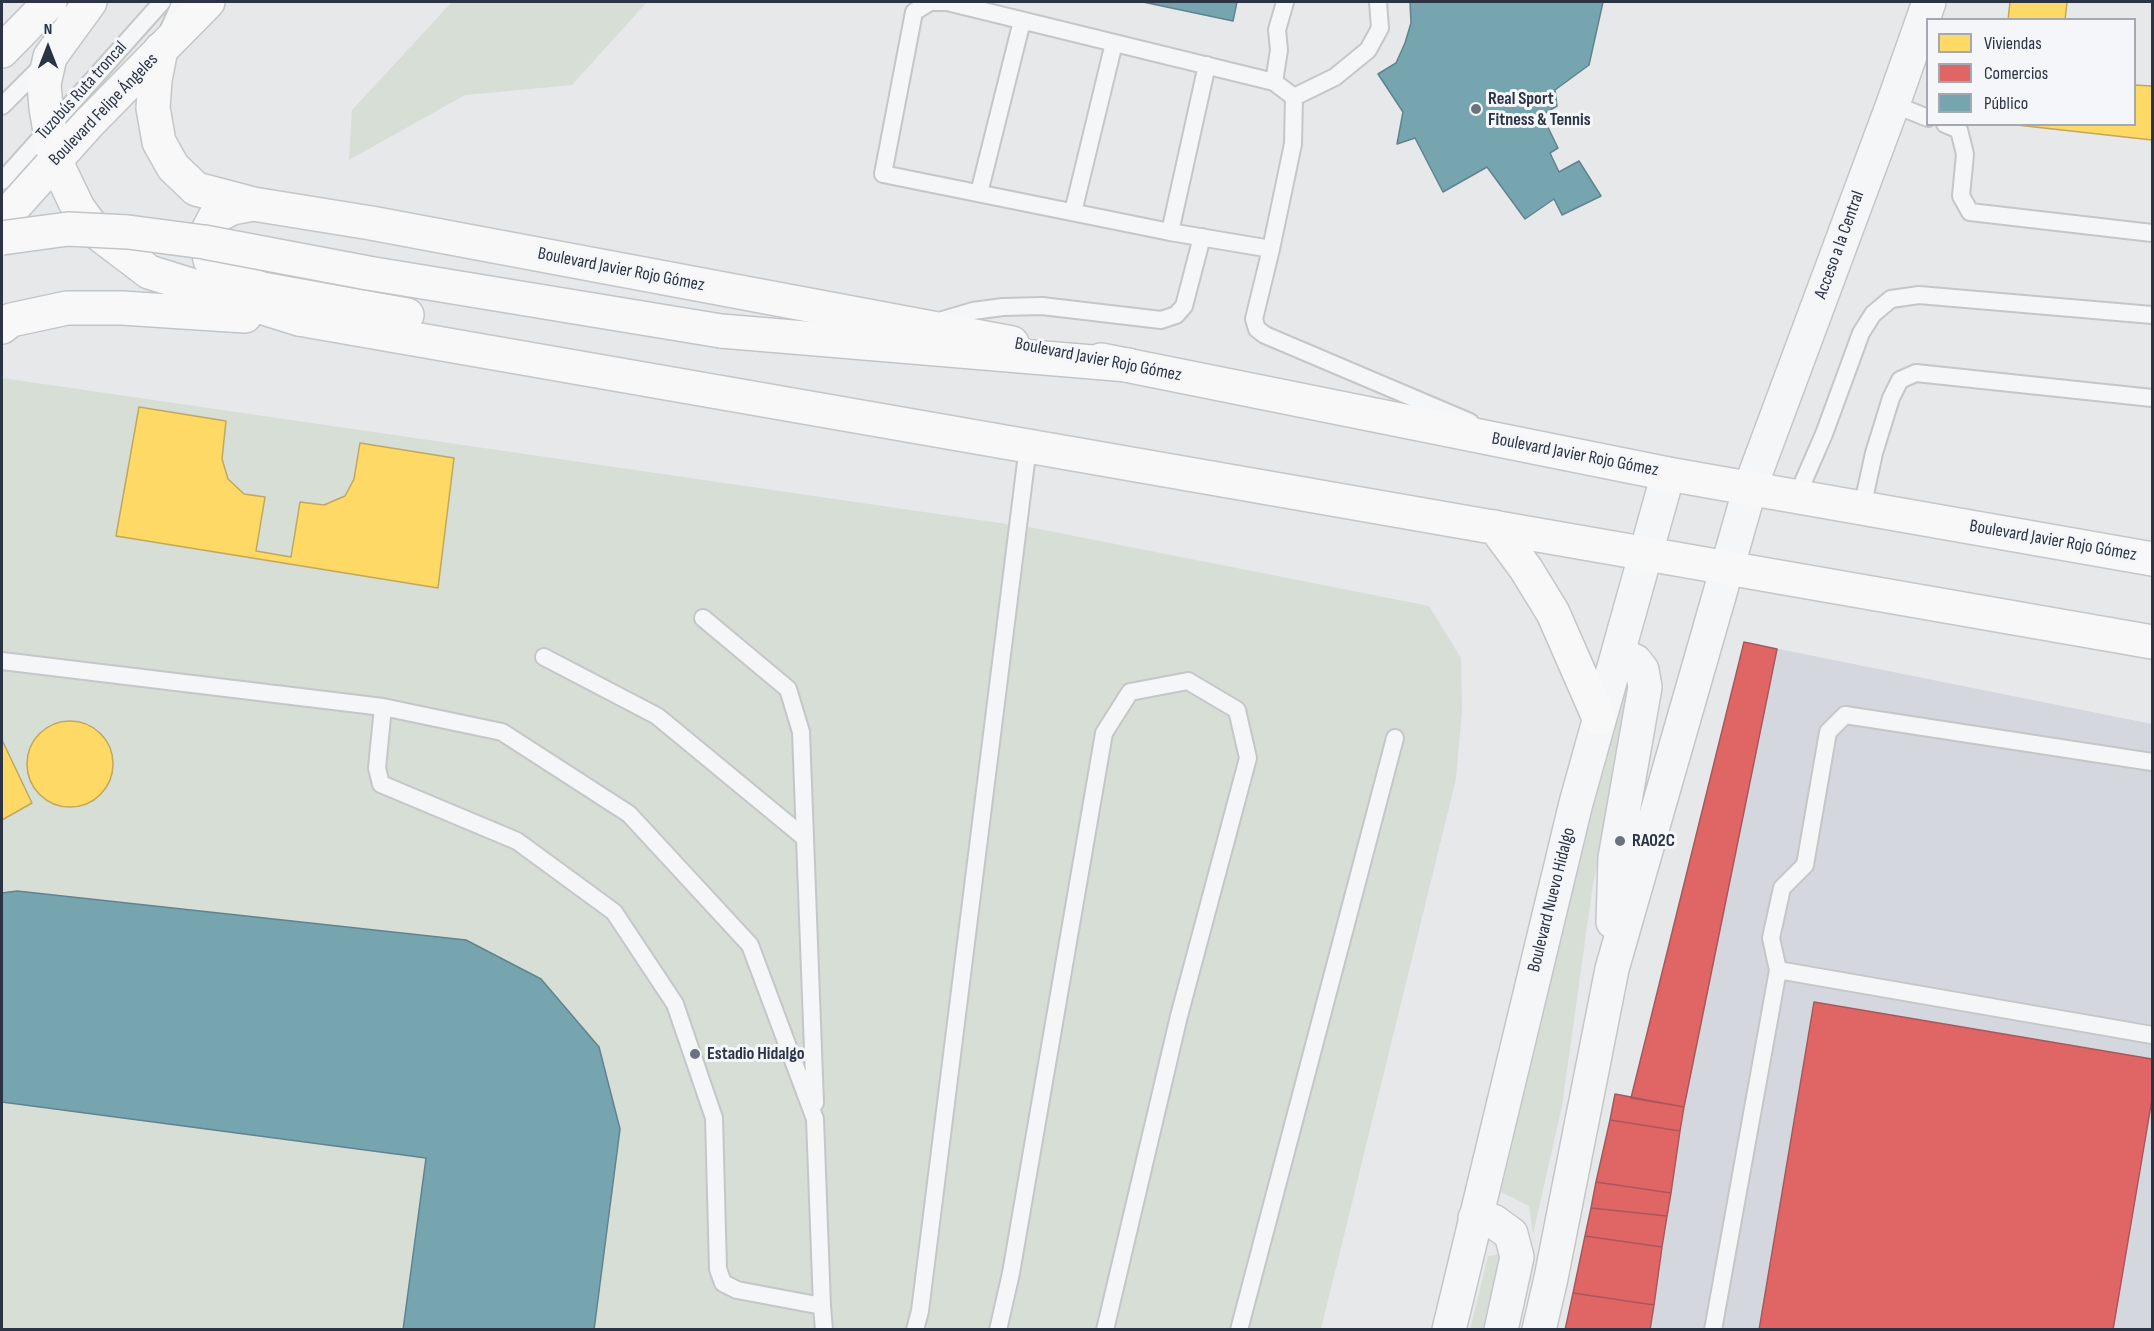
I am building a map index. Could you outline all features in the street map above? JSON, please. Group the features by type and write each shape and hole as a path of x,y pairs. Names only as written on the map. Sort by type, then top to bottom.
{"main road":[{"path":"2,51 50,2"},
{"path":"90,2 50,57 44,84 55,160 78,208 95,231 149,272 299,319"},
{"name":"Boulevard Felipe Ángeles","path":"2,220 55,160 208,2"},
{"name":"Boulevard Javier Rojo Gómez","path":"161,49 154,80 153,108 159,142 173,167 196,189 253,204 382,225 1128,365 1668,474 2152,559"},
{"path":"253,204 232,208 215,217 206,234 210,260 226,277 262,289 502,333 651,380"},
{"path":"2,238 68,229 128,231 722,331 1128,365"},
{"path":"2,327 11,320 67,308 122,308 299,319 2152,642"},
{"path":"1495,527 1526,569 1553,613 1599,718"}],"street":[{"name":"Acceso a la Central","path":"1750,488 1929,2"},
{"name":"Boulevard Nuevo Hidalgo","path":"1449,1329 1576,803 1668,474"},
{"path":"1539,1329 1612,969 1750,488"},
{"path":"1612,969 1615,858 1645,687 1642,670 1635,662 1626,657 1617,656"},
{"path":"1475,1218 1493,1221 1511,1234 1517,1257 1501,1329"}],"lane":[{"path":"2,106 108,2"},
{"name":"Tuzobús Ruta troncal","path":"2,181 162,2"},
{"path":"161,49 181,2"},
{"path":"1271,249 883,174 914,12 930,2 947,2 1207,64 1274,82 1294,98"},
{"path":"1274,82 1279,50 1277,30 1285,2"},
{"path":"1294,98 1335,77 1368,50 1380,28 1378,2"},
{"path":"979,193 1022,21"},
{"path":"1073,212 1114,43"},
{"path":"1170,231 1207,64"},
{"path":"1294,98 1293,144 1254,319 1257,329 1276,340 1525,445"},
{"path":"1893,104 1926,117"},
{"path":"1950,126 1959,130 1965,154 1961,196 1970,212 2152,233"},
{"path":"921,326 973,311 1003,307 1042,306 1161,320 1176,315 1184,306 1202,237"},
{"path":"1797,496 1824,434 1861,333 1873,314 1891,299 1918,295 2152,315"},
{"path":"1862,508 1874,453 1891,398 1900,380 1916,373 2152,398"},
{"path":"915,1329 921,1299 1028,446"},
{"path":"703,618 788,689 801,732 824,1329"},
{"path":"544,657 657,716 806,838"},
{"path":"2,661 383,707 502,732 630,814 750,945 815,1119"},
{"path":"998,1329 1011,1273 1104,733 1130,692 1188,681 1237,710 1248,758 1179,1016 1105,1329"},
{"path":"383,707 377,768 381,784 518,841 614,912 675,1004 714,1118 718,1269 723,1283 737,1290 822,1306"},
{"path":"1713,1329 1778,970 1771,938 1782,888 1805,864 1828,732 1845,715 2152,762"},
{"path":"1239,1329 1395,738"},
{"path":"1778,970 2152,1035"}],"shaded area":[{"path":"452,2 647,2 572,85 465,95 349,160 352,110"},
{"name":"Estadio Hidalgo","path":"2,378 1034,528 1429,606 1461,658 1462,711 1456,779 1321,1329 2,1330"},
{"path":"1744,642 2152,724 2152,1329 1565,1330 1615,1094 1631,1097"},
{"path":"1628,691 1634,701 1593,884 1562,1106 1533,1234 1529,1206 1501,1192 1617,697 1621,692"},
{"path":"1501,1254 1492,1329 1470,1330 1488,1256"}],"building: Viviendas":[{"path":"2010,2 2067,2 2065,18 2008,18"},
{"path":"2136,85 2152,86 2152,140 2026,126 2136,126"},
{"path":"139,407 226,421 222,459 228,479 244,494 265,497 256,551 291,557 300,502 324,505 345,496 354,479 360,443 454,458 438,588 116,536"},
{"path":"70,721 94,728 106,740 113,764 106,788 94,800 70,807 46,800 34,788 27,764 34,740 46,728"},
{"path":"2,740 32,803 2,820"}],"building: Comercios":[{"path":"1744,642 1777,649 1684,1107 1631,1098"},
{"path":"1814,1002 2152,1059 2152,1099 2113,1330 1759,1330"},
{"path":"1615,1094 1684,1107 1680,1131 1610,1120"},
{"path":"1610,1120 1680,1131 1671,1193 1596,1182"},
{"path":"1596,1182 1671,1193 1667,1216 1591,1208"},
{"path":"1591,1208 1667,1216 1662,1247 1585,1236"},
{"path":"1585,1236 1662,1247 1654,1305 1573,1293"},
{"path":"1573,1293 1654,1305 1650,1330 1565,1330"}],"building: Público":[{"path":"1143,2 1237,2 1233,21"},
{"name":"Real Sport Fitness & Tennis","path":"1410,2 1603,2 1589,65 1555,90 1557,106 1542,115 1558,148 1550,153 1559,172 1579,161 1601,196 1562,215 1554,199 1525,219 1487,167 1443,192 1415,138 1397,144 1403,112 1378,74 1396,63 1405,43 1411,23"},
{"path":"17,891 466,940 541,979 599,1047 620,1129 594,1330 403,1330 426,1158 2,1102 2,893"}],"place":[{"name":"Real Sport Fitness & Tennis","path":"1476,109"},
{"name":"RA02C","path":"1620,841"},
{"name":"Estadio Hidalgo","path":"695,1054"}]}
